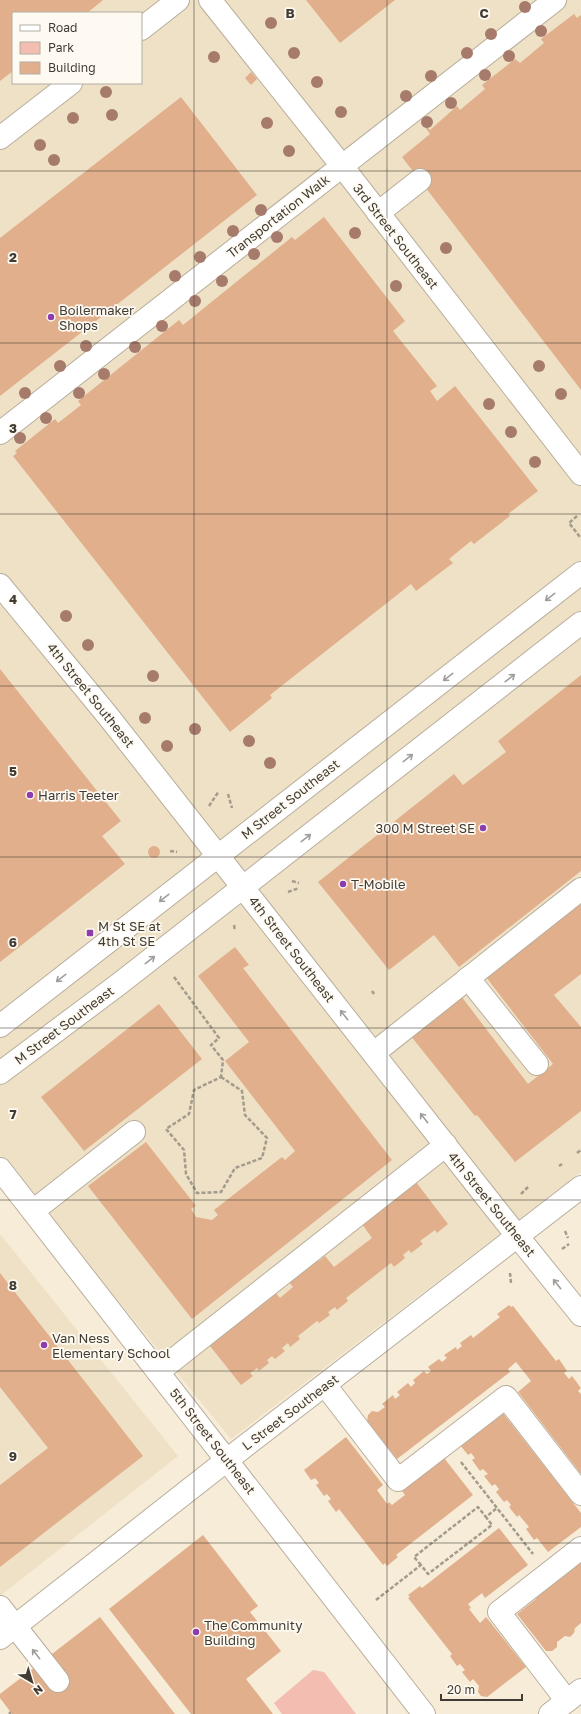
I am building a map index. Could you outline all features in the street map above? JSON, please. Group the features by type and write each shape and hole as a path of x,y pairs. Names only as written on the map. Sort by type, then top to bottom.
{"street":[{"path":"142,28 178,0"},
{"name":"3rd Street Southeast","path":"210,0 342,166 581,474"},
{"name":"Transportation Walk","path":"0,433 555,0"},
{"path":"0,138 70,84"},
{"path":"378,213 420,180"},
{"name":"M Street Southeast","path":"0,1026 581,573"},
{"name":"4th Street Southeast","path":"0,585 108,716 581,1315"},
{"name":"M Street Southeast","path":"0,1073 119,984 581,623"},
{"path":"374,1052 581,889"},
{"path":"468,978 537,1064"},
{"path":"33,1211 134,1132"},
{"path":"158,1372 446,1145"},
{"name":"5th Street Southeast","path":"0,1169 424,1714"},
{"name":"L Street Southeast","path":"6,1633 227,1460 581,1187"},
{"path":"325,1385 398,1480 506,1396 581,1494"},
{"path":"550,1714 574,1695 499,1612 581,1548"},
{"path":"0,1607 6,1633 52,1686"}],"path":[{"path":"577,516 569,523 580,537"},
{"path":"208,806 219,791"},
{"path":"228,794 232,808"},
{"path":"170,851 177,852"},
{"path":"289,881 299,883"},
{"path":"288,892 300,888"},
{"path":"234,925 236,931"},
{"path":"174,977 219,1038 211,1045 223,1060 221,1077"},
{"path":"221,1077 242,1091 245,1115 267,1138 262,1158 235,1168 221,1192 197,1193 186,1174 184,1150 166,1129 189,1114 194,1090 221,1077"},
{"path":"577,1153 581,1150"},
{"path":"521,1194 528,1187"},
{"path":"565,1228 568,1238"},
{"path":"562,1249 569,1244"},
{"path":"510,1272 512,1283"},
{"path":"446,1442 548,1574"},
{"path":"478,1507 486,1517 492,1525 428,1574 414,1557 478,1507"},
{"path":"486,1517 497,1508"},
{"path":"376,1600 421,1565"}],"shaded area":[{"path":"0,0 581,0 581,1172 231,1439 0,1156"},
{"name":"Van Ness Elementary School","path":"0,1234 178,1456 0,1596"}],"green space":[{"path":"313,1670 324,1672 356,1714 282,1714 274,1703"}],"building":[{"path":"0,0 103,0 88,12 12,12 12,72 0,81"},
{"path":"306,0 395,0 340,43"},
{"path":"574,14 577,18 581,15 581,390 402,157 430,134 425,127 426,125 430,130 457,106 460,110 485,89 482,85 515,59 520,63 544,43 541,39"},
{"path":"251,72 257,79 251,85 245,78"},
{"name":"Boilermaker Shops","path":"181,97 257,195 0,396 0,238"},
{"path":"324,217 405,321 393,331 437,386 430,391 437,401 455,386 538,491 508,514 510,516 474,544 471,541 449,559 453,563 416,591 411,584 270,695 272,698 230,732 13,456 17,453 15,451 55,419 58,423 81,405 78,401 179,320 183,325 292,237 295,240"},
{"path":"0,669 121,821 102,836 125,864 0,962"},
{"name":"300 M Street SE","path":"581,675 581,871 459,967 434,935 389,970 318,882 454,774 463,785 506,752 498,741"},
{"path":"152,846 156,846 160,852 156,858 152,858 148,854 148,850"},
{"path":"581,904 581,974 554,995 581,1027 581,1111 515,1162 477,1115 475,1116 410,1035 461,996 528,1084 553,1064 486,977"},
{"path":"235,947 249,965 243,968 392,1160 192,1319 88,1186 146,1142 196,1206 191,1209 196,1217 212,1220 218,1215 214,1210 282,1157 285,1160 295,1151 225,1061 249,1042 198,976"},
{"path":"159,1004 202,1059 84,1151 41,1097"},
{"path":"416,1182 448,1224 437,1233 435,1230 420,1241 423,1244 411,1253 409,1250 403,1255 405,1258 394,1267 391,1263 346,1298 348,1301 337,1310 335,1307 328,1312 330,1315 319,1323 317,1321 298,1336 300,1339 290,1347 288,1343 282,1348 285,1351 275,1359 272,1356 267,1360 269,1363 259,1371 257,1368 250,1373 253,1376 241,1385 210,1346 212,1344 211,1342 222,1334 223,1335 228,1331 227,1329 275,1292 280,1298 293,1287 288,1281 317,1259 319,1261 325,1256 334,1267 372,1238 362,1224"},
{"name":"Van Ness Elementary School","path":"0,1273 143,1456 0,1567 0,1485 48,1448 0,1387"},
{"path":"509,1305 511,1307 513,1306 556,1361 559,1359 567,1371 564,1373 569,1379 572,1376 581,1388 578,1391 581,1394 581,1474 518,1392 531,1381 516,1362 508,1369 510,1372 397,1459 367,1421 368,1415 372,1411 378,1412 385,1407 382,1404 393,1395 395,1399 400,1395 397,1392 408,1383 411,1387 415,1383 413,1380 424,1371 427,1374 431,1371 428,1367 439,1359 442,1362 447,1358 444,1355 456,1347 457,1350 462,1346 460,1343 471,1335 473,1338 500,1317 497,1314"},
{"path":"502,1412 581,1513 581,1527 548,1552 537,1538 534,1540 526,1529 529,1527 519,1515 517,1517 509,1507 511,1505 507,1500 504,1502 496,1492 499,1489 495,1484 492,1486 484,1476 488,1474 483,1469 480,1471 472,1460 475,1458 471,1453 468,1455 460,1445"},
{"path":"346,1437 383,1485 377,1490 387,1504 389,1502 392,1505 405,1495 402,1491 404,1490 403,1488 414,1479 415,1481 444,1458 473,1495 396,1555 398,1557 387,1566 385,1563 383,1565 339,1509 336,1512 328,1501 331,1499 327,1494 324,1496 316,1485 319,1483 315,1478 311,1480 304,1470"},
{"path":"499,1528 528,1565 485,1598 482,1593 468,1604 471,1608 469,1609 480,1623 486,1617 526,1667 487,1697 481,1696 478,1692 479,1686 473,1679 470,1682 462,1672 465,1670 460,1664 457,1666 450,1656 452,1654 408,1598 410,1597 408,1595 420,1586 422,1588"},
{"name":"The Community Building","path":"203,1535 258,1606 250,1612 281,1651 246,1679 273,1714 191,1714 109,1609"},
{"path":"581,1561 581,1623 575,1628 574,1633 570,1637 565,1636 557,1642 557,1647 552,1651 546,1651 517,1614 536,1599 534,1597"},
{"path":"100,1617 175,1714 12,1714 0,1698 0,1694"}],"place":[{"name":"Boilermaker Shops","path":"51,317"},
{"name":"Harris Teeter","path":"30,795"},
{"name":"300 M Street SE","path":"483,828"},
{"name":"T-Mobile","path":"343,884"},
{"name":"M St SE at 4th St SE","path":"90,933"},
{"name":"Van Ness Elementary School","path":"44,1345"},
{"name":"The Community Building","path":"196,1632"}]}
